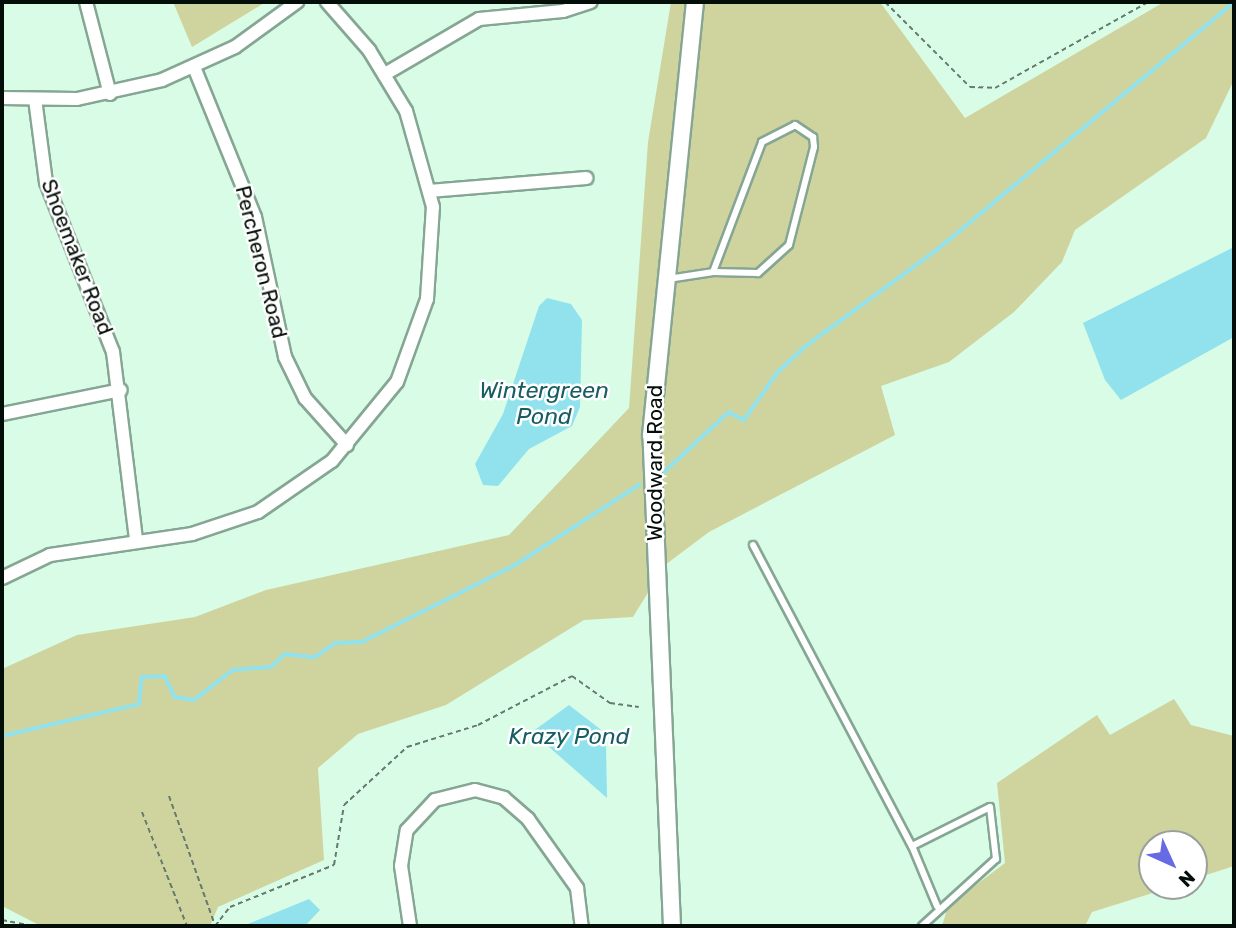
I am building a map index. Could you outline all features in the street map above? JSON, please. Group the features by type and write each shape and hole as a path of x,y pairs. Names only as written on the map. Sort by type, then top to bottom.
{"street":[{"path":"86,2 110,93"},
{"path":"2,98 35,99 110,93 194,67 262,30 297,2"},
{"path":"2,578 50,555 136,540 192,534 258,512 292,493 347,446 385,401 416,342 434,250 429,191 418,139 385,74 327,2"},
{"path":"385,74 479,19 563,11 591,2"},
{"name":"Woodward Road","path":"672,926 651,459 666,279 695,2"},
{"name":"Percheron Road","path":"194,67 255,217 285,357 305,398 347,446"},
{"name":"Shoemaker Road","path":"35,99 46,182 100,306 121,390 136,540"},
{"path":"429,191 586,177"},
{"path":"2,414 121,390"},
{"path":"410,926 401,866 407,830 435,800 475,790 504,798 528,819 577,888 582,926"}],"lane":[{"path":"666,279 713,272 758,273 789,245 814,147 813,136 795,125 762,142 713,272"},
{"path":"753,545 912,846 937,906"},
{"path":"912,846 989,807 995,814 996,859 982,877 937,906 922,926"}],"path":[{"path":"885,2 954,74 970,87 995,88 1148,2"},
{"path":"169,796 215,926 230,906 334,865 344,805 407,747 478,725 572,676 610,703 639,707"},
{"path":"142,812 187,926"},
{"path":"2,920 34,926"}],"green space":[{"path":"173,2 266,2 192,47"},
{"path":"671,2 880,2 965,118 1164,2 1234,2 1234,80 1206,138 1075,230 1062,262 1014,312 949,362 881,386 895,435 709,532 665,565 633,617 584,620 446,705 358,734 318,768 324,860 218,907 210,926 41,926 2,906 2,669 77,635 195,617 266,590 509,535 629,408 648,142"},
{"path":"1174,699 1191,725 1234,736 1234,866 1208,874 1208,830 1138,830 1138,898 1092,912 1085,926 942,926 948,906 1005,863 997,783 1097,715 1110,735"}],"water":[{"path":"1234,247 1234,337 1121,400 1105,380 1083,323"},
{"name":"Wintergreen Pond","path":"547,298 571,304 582,320 580,407 572,426 529,449 498,486 483,485 475,464 503,414 539,306"},
{"name":"Krazy Pond","path":"569,705 600,729 606,743 607,798 532,732"},
{"path":"309,899 320,910 305,926 243,926"}],"waterway":[{"path":"662,474 729,412 744,420 777,373 806,346 938,249 1234,2"},
{"path":"2,736 139,704 142,677 165,676 175,697 194,700 233,670 271,667 285,654 315,657 336,643 362,642 515,565 639,485"}]}
